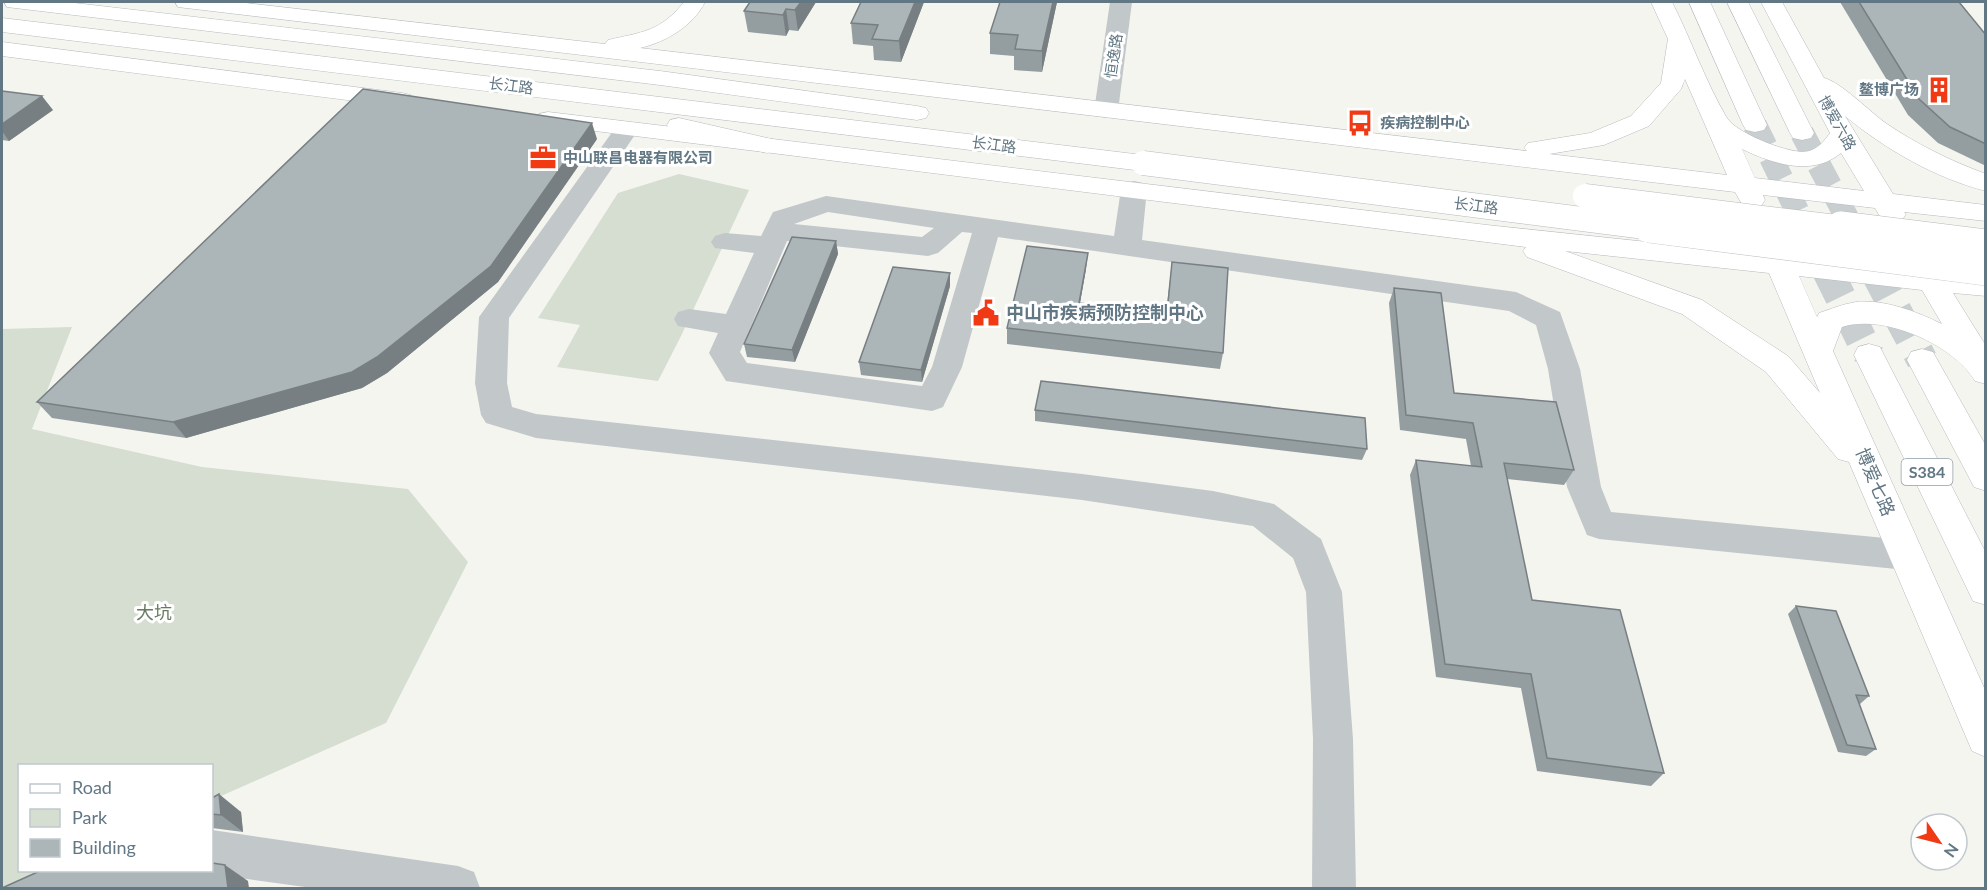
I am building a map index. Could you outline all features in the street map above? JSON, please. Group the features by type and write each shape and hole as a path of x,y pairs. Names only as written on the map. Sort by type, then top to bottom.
{"main road":[{"name":"长江路","path":"15,2 487,57 940,116"},
{"path":"186,2 562,44 1106,111 1986,213"},
{"path":"562,44 635,45 684,17 695,2"},
{"path":"713,2 698,37 704,50 737,66"},
{"path":"1662,2 1746,184"},
{"path":"1699,2 1755,125"},
{"name":"博爱六路","path":"1737,2 1802,133"},
{"name":"博爱六路","path":"1772,2 1842,133 1931,280"},
{"name":"长江路","path":"2,25 568,93 1986,270"},
{"path":"2,40 112,39"},
{"path":"1491,155 1595,140 1640,121 1673,84 1679,39"},
{"path":"2,50 426,103"},
{"path":"487,57 520,53 685,66 737,66"},
{"path":"1807,68 1852,111 1909,147 1986,183"},
{"path":"568,93 624,111 767,145"},
{"name":"长江路","path":"520,115 767,145 1143,165 1986,245"},
{"path":"1720,126 1754,148 1789,158 1821,158 1835,148 1842,133"},
{"name":"长江路","path":"1050,129 1143,165 1487,234 1931,280 1986,288"},
{"path":"1573,164 1672,199 1690,216 1690,224 1680,242 1579,243"},
{"name":"博爱七路","path":"1746,184 1986,738"},
{"path":"1487,234 1692,307 1777,364 1872,476"},
{"path":"1931,280 1982,366"},
{"path":"1818,350 1830,320 1856,312 1894,316 1937,333 1982,366"},
{"name":"S384","path":"1869,354 1986,590"},
{"name":"S384","path":"1922,360 1986,478"}],"street":[{"name":"恒逸路","path":"1106,111 1121,2"},
{"path":"627,129 494,317 491,383 497,415 536,426 1082,487 1262,514 1308,549 1324,592 1333,739 1334,888"},
{"path":"1127,247 1143,165"},
{"path":"987,228 947,367 932,399 737,373 724,353 783,218 826,204 1516,302 1549,318 1564,369 1584,487 1599,525 1906,555"},
{"path":"725,242 774,238"},
{"path":"689,319 736,326"},
{"path":"213,852 458,888"}],"green space":[{"path":"679,174 749,190 658,381 557,367 580,325 538,318 618,193"},
{"name":"大坑","path":"72,327 32,429 202,467 408,489 468,562 386,723 213,800 213,764 18,764 18,872 49,872 10,888 2,888 2,329"}],"building":[{"path":"750,2 801,2 795,10 786,9 783,15 744,11"},
{"path":"861,2 915,2 899,41 872,39 878,25 851,23"},
{"path":"1000,2 1053,2 1042,51 1015,49 1018,35 990,33"},
{"name":"鳌博广场","path":"1859,2 1959,2 1986,35 1986,144 1950,127 1919,99"},
{"path":"363,89 592,123 491,266 377,357 352,372 173,422 37,402"},
{"path":"2,91 42,96 2,124"},
{"path":"792,237 836,241 792,350 744,344"},
{"path":"1027,246 1088,253 1079,303 1167,313 1172,262 1228,268 1223,353 1007,328"},
{"path":"893,267 950,273 921,370 859,362"},
{"path":"1394,288 1441,293 1454,393 1556,402 1574,470 1504,463 1532,600 1620,610 1664,773 1547,758 1531,674 1445,664 1416,460 1482,467 1473,423 1406,415"},
{"path":"1041,381 1365,418 1367,449 1035,410"},
{"path":"1796,606 1836,611 1869,696 1856,695 1876,749 1847,745"},
{"path":"219,794 221,815 213,814 213,797"},
{"path":"213,863 225,865 228,888 2,888 38,872 213,872"}],"tunnel":[{"path":"1755,125 1806,229"},
{"path":"1802,133 1853,229"},
{"path":"1806,227 1869,355"},
{"path":"1852,227 1922,360"}],"place":[{"name":"鳌博广场","path":"1939,90"},
{"name":"疾病控制中心","path":"1360,123"},
{"name":"中山联昌电器有限公司","path":"543,158"},
{"name":"中山市疾病预防控制中心","path":"986,313"}]}
